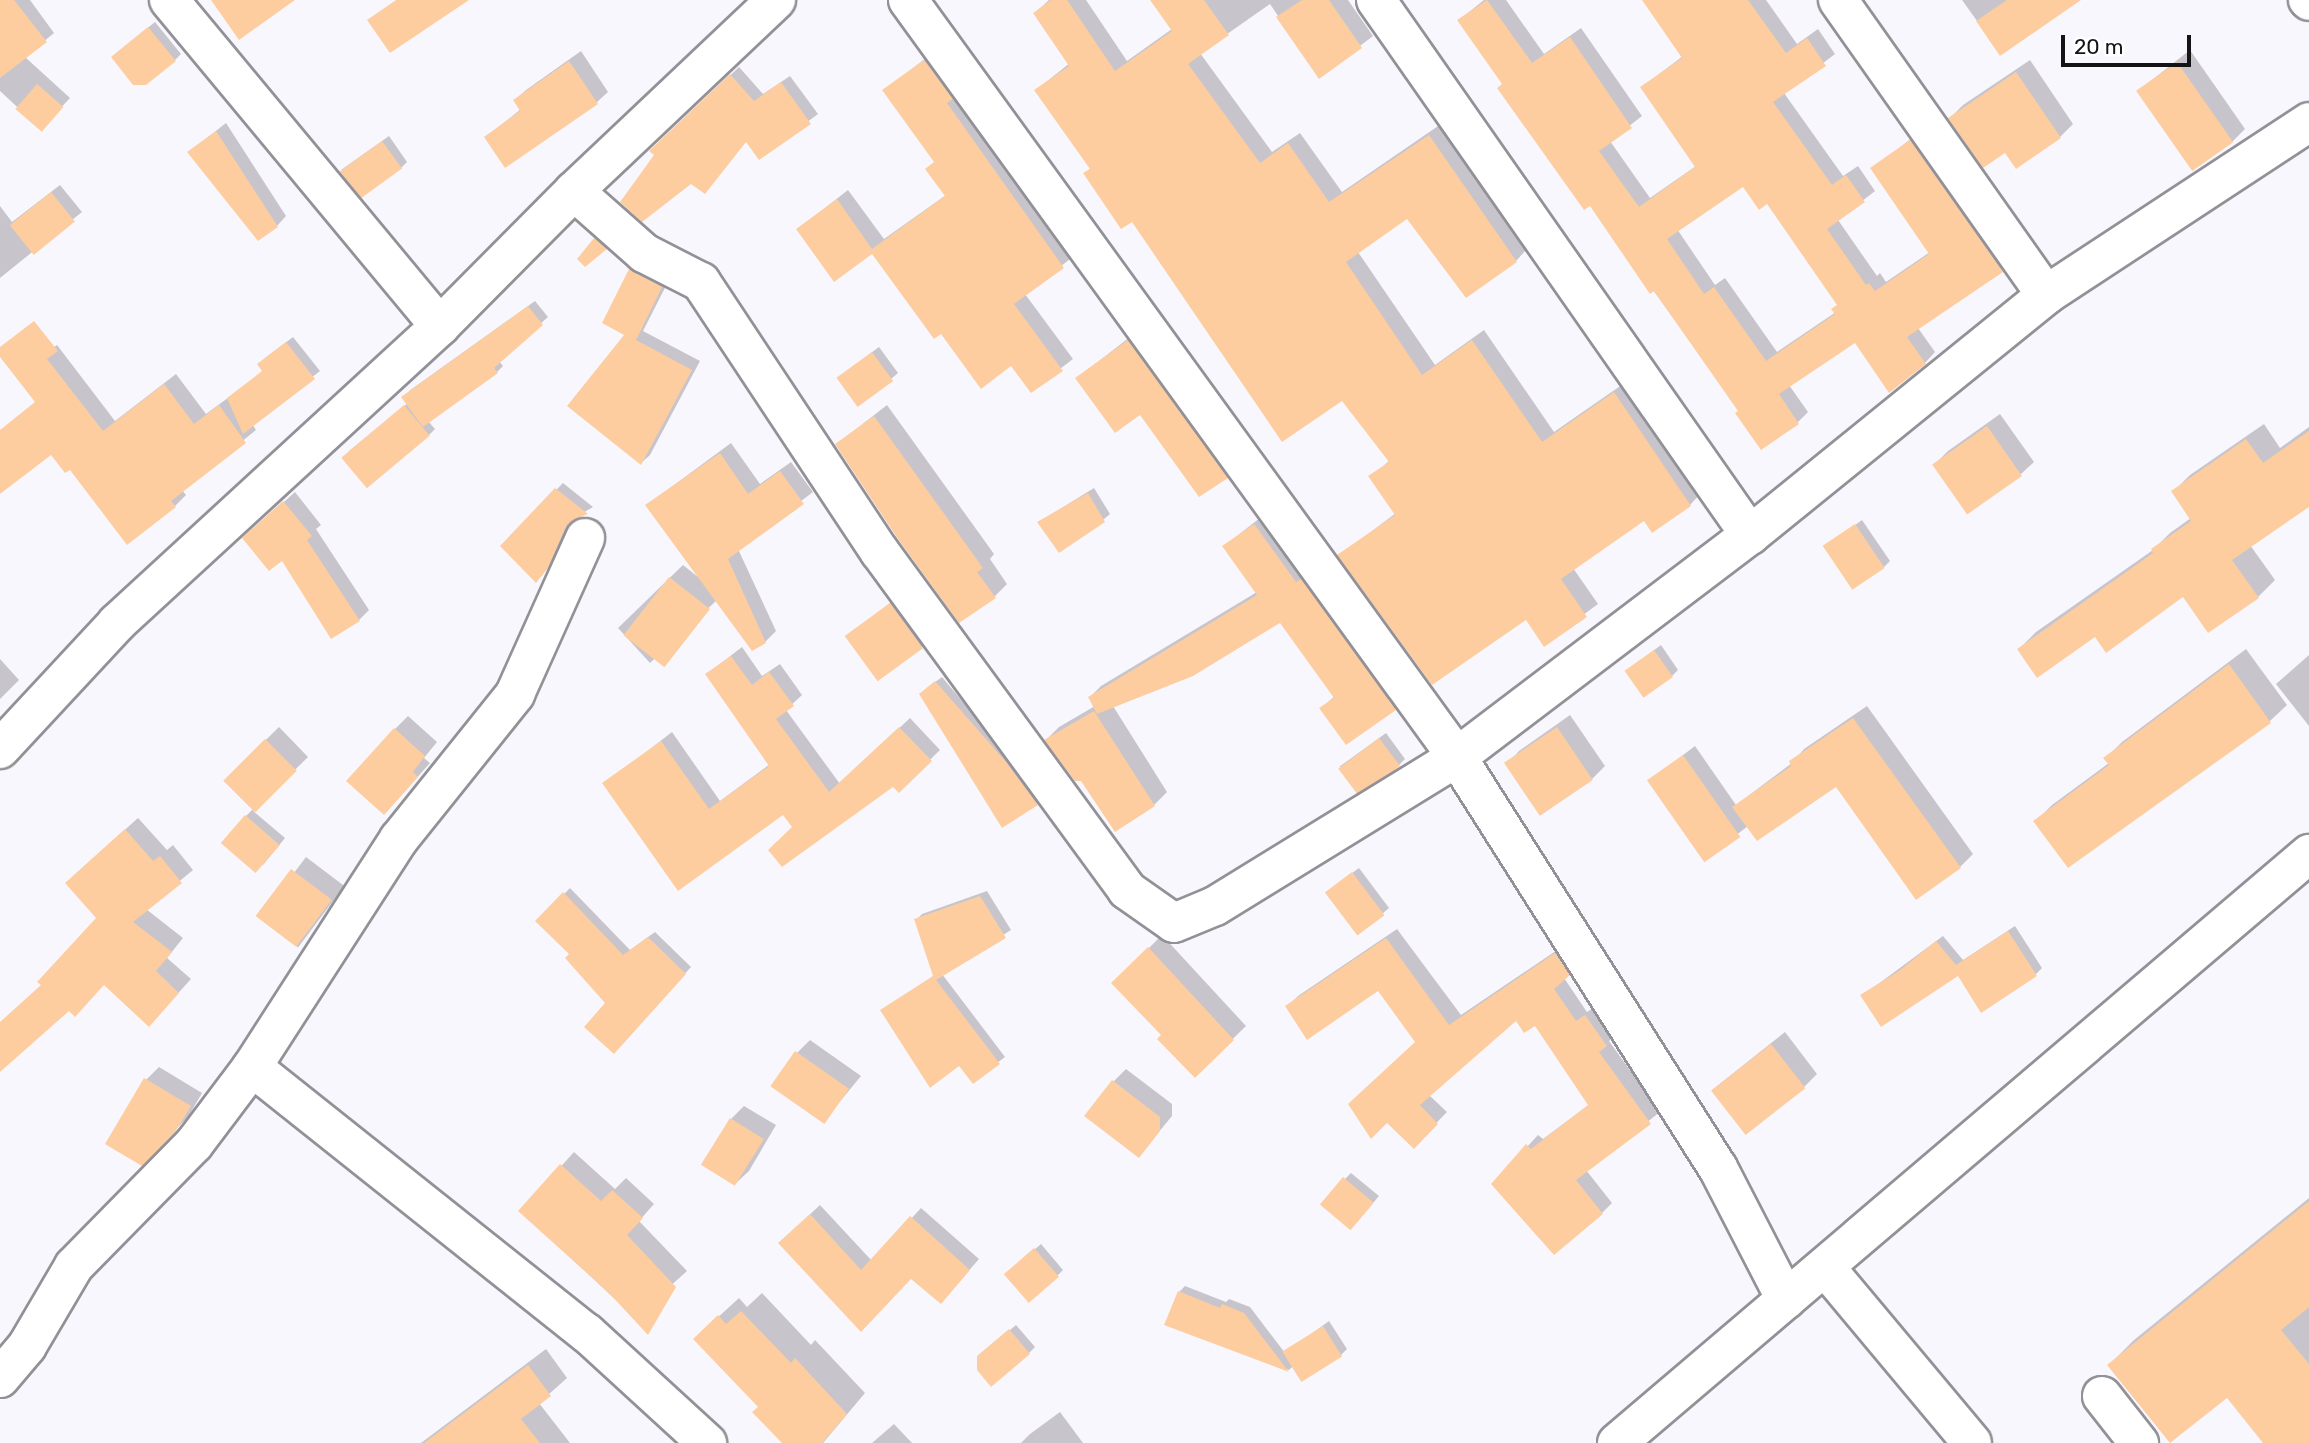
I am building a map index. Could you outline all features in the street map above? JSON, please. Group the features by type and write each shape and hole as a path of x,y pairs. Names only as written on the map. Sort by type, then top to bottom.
{"street":[{"path":"169,0 440,326"},
{"path":"0,749 117,624 440,326 574,191 776,0"},
{"path":"908,0 1457,757 1718,1168 1786,1300"},
{"path":"1376,0 1751,535"},
{"path":"1838,0 2046,295"},
{"path":"574,191 644,253 701,282 880,552 1127,890 1174,923 1215,906 1457,757 1751,535 2046,295 2309,122"},
{"path":"0,1378 27,1346 74,1266 194,1144 252,1067 399,839 515,694 585,538"},
{"path":"1617,1443 2309,854"},
{"path":"252,1067 587,1333 707,1443"},
{"path":"1825,1267 1972,1443"},
{"path":"2102,1396 2139,1443"}],"building":[{"path":"0,0 14,0 47,42 0,78"},
{"path":"211,0 295,0 239,40"},
{"path":"396,0 469,0 390,53 367,20"},
{"path":"1051,0 1067,0 1115,71 1172,31 1150,0 1204,0 1229,35 1188,64 1260,163 1288,143 1329,202 1429,135 1517,262 1466,298 1407,219 1346,262 1422,375 1472,340 1542,442 1614,392 1691,506 1652,533 1644,521 1561,579 1587,617 1544,647 1526,620 1432,685 1337,555 1395,515 1368,476 1389,462 1342,401 1282,442 1132,222 1121,229 1083,173 1090,169 1034,90 1069,66 1033,13"},
{"path":"1302,0 1329,0 1362,48 1319,79 1276,17"},
{"path":"1487,0 1532,63 1570,37 1632,128 1599,151 1639,207 1695,167 1640,87 1682,58 1642,0 1748,0 1786,53 1807,38 1826,66 1773,102 1832,185 1846,175 1865,202 1827,229 1866,285 1869,283 1875,291 1929,254 1870,168 1910,140 2003,272 1907,337 1926,364 1889,393 1855,343 1779,394 1799,424 1761,450 1735,413 1738,411 1654,291 1650,294 1590,206 1584,210 1497,88 1502,84 1457,20","holes":["1743,187 1759,210 1767,204 1837,305 1831,309 1835,314 1766,361 1714,287 1704,294 1667,239"]},
{"path":"2007,0 2081,0 2000,56 1976,21"},
{"path":"148,27 176,61 146,85 133,85 111,57"},
{"path":"924,60 953,99 947,103 1064,268 1014,304 1063,371 1031,393 1011,366 981,389 941,334 934,339 872,254 834,282 796,229 837,199 872,249 945,196 925,169 934,162 882,90"},
{"path":"569,61 598,104 505,168 484,137 520,111 513,100"},
{"path":"2177,62 2233,142 2192,171 2136,91"},
{"path":"2016,72 2061,138 2016,169 2005,153 1983,168 1948,118"},
{"path":"730,74 754,101 781,82 811,124 759,160 746,142 705,194 691,184 642,222 620,202 654,155 649,151"},
{"path":"37,84 63,107 42,132 15,109"},
{"path":"216,131 278,227 258,241 187,152"},
{"path":"382,141 402,169 360,199 340,172"},
{"path":"51,192 75,222 34,255 10,225"},
{"path":"594,238 607,249 585,267 577,259"},
{"path":"629,269 662,287 636,340 692,370 641,465 567,406 624,335 602,323"},
{"path":"528,306 543,325 494,368 498,373 423,427 401,397"},
{"path":"34,321 58,351 47,359 103,431 164,384 194,424 219,405 246,443 171,501 176,507 127,545 70,470 65,473 51,455 0,494 0,430 35,402 0,357 0,347"},
{"path":"1128,340 1228,478 1199,497 1140,415 1115,433 1075,378"},
{"path":"286,342 315,379 243,434 227,398 262,371 257,364"},
{"path":"872,352 893,381 858,407 836,378"},
{"path":"404,405 430,436 367,488 341,458"},
{"path":"874,416 983,568 977,572 996,598 959,623 898,539 835,444"},
{"path":"1987,426 2022,476 1967,514 1932,464"},
{"path":"2309,431 2309,507 2232,560 2259,598 2208,633 2183,597 2106,653 2095,637 2037,678 2017,649 2153,553 2151,549 2191,521 2171,491 2246,439 2263,463"},
{"path":"720,453 748,494 780,471 804,504 728,559 766,643 752,651 645,505"},
{"path":"555,488 588,514 573,520 565,528 548,568 536,583 500,546"},
{"path":"1088,493 1105,522 1059,553 1037,522"},
{"path":"283,501 312,536 307,540 360,621 331,639 282,561 269,571 242,538"},
{"path":"1254,524 1296,582 1301,579 1396,710 1346,745 1319,708 1334,698 1280,623 1193,676 1097,714 1088,697 1257,595 1222,546"},
{"path":"1855,524 1885,568 1852,590 1823,546"},
{"path":"669,577 710,609 664,667 623,635"},
{"path":"890,603 923,648 878,681 845,636"},
{"path":"1654,650 1673,677 1643,698 1625,671"},
{"path":"731,656 752,685 769,672 794,706 776,719 829,792 899,727 932,761 899,793 893,787 782,867 768,850 792,827 783,815 678,891 602,783 661,741 709,809 769,766 705,674"},
{"path":"2229,664 2271,723 2068,868 2033,821 2109,765 2103,758"},
{"path":"935,681 1006,762 1038,805 1002,828 919,694"},
{"path":"1094,711 1155,806 1115,832 1081,781 1075,781 1044,740"},
{"path":"1853,718 1961,868 1916,900 1836,787 1757,841 1732,807 1791,766 1789,761"},
{"path":"1557,727 1593,780 1540,816 1504,763"},
{"path":"394,728 425,756 413,772 418,777 384,815 346,781"},
{"path":"1379,738 1400,766 1359,797 1338,769"},
{"path":"265,739 297,771 255,813 223,781"},
{"path":"1683,755 1740,837 1704,862 1647,780"},
{"path":"245,815 280,845 255,873 221,843"},
{"path":"125,829 153,861 160,856 182,883 133,922 172,952 156,971 179,993 149,1027 104,985 75,1017 69,1011 0,1072 0,1022 41,985 37,982 96,918 65,883"},
{"path":"291,869 332,900 296,947 255,916"},
{"path":"1352,872 1384,915 1357,936 1325,892"},
{"path":"563,892 623,955 648,937 686,974 614,1054 584,1027 605,1003 565,958 569,954 535,921"},
{"path":"980,896 1006,938 936,980 1000,1064 973,1084 959,1066 930,1088 880,1010 933,976 914,919"},
{"path":"2008,931 2037,976 1981,1013 1958,976 1881,1027 1860,995 1899,971 1936,941 1956,965"},
{"path":"1386,938 1449,1025 1555,953 1570,975 1554,989 1576,1021 1585,1015 1607,1046 1599,1052 1651,1124 1576,1180 1603,1214 1554,1255 1491,1184 1526,1144 1531,1149 1588,1105 1535,1026 1524,1033 1516,1021 1420,1105 1438,1124 1414,1149 1387,1123 1371,1139 1348,1104 1415,1042 1378,991 1307,1040 1285,1006"},
{"path":"1148,947 1234,1040 1195,1078 1157,1039 1161,1035 1111,983"},
{"path":"1771,1044 1805,1088 1746,1135 1711,1091"},
{"path":"795,1051 849,1089 824,1124 770,1086"},
{"path":"144,1078 191,1106 175,1132 142,1166 105,1144"},
{"path":"1112,1080 1160,1117 1160,1131 1139,1158 1084,1116"},
{"path":"730,1118 764,1139 735,1186 701,1165"},
{"path":"560,1164 601,1201 612,1190 643,1218 627,1235 676,1287 648,1335 609,1293 518,1211"},
{"path":"1343,1177 1374,1203 1351,1230 1320,1205"},
{"path":"2309,1201 2309,1307 2281,1330 2309,1364 2309,1443 2263,1443 2227,1398 2170,1443 2107,1365"},
{"path":"810,1214 861,1270 910,1216 970,1270 941,1304 911,1279 861,1332 778,1243"},
{"path":"1034,1248 1059,1277 1029,1303 1004,1274"},
{"path":"1178,1291 1220,1308 1222,1304 1244,1313 1289,1372 1164,1325"},
{"path":"741,1311 791,1363 795,1358 847,1414 822,1443 782,1443 752,1412 758,1407 693,1339 718,1315 726,1324"},
{"path":"1323,1326 1342,1357 1301,1382 1282,1351"},
{"path":"1009,1329 1030,1354 991,1387 977,1370 977,1356"},
{"path":"528,1365 551,1396 521,1419 540,1443 424,1443"}]}
